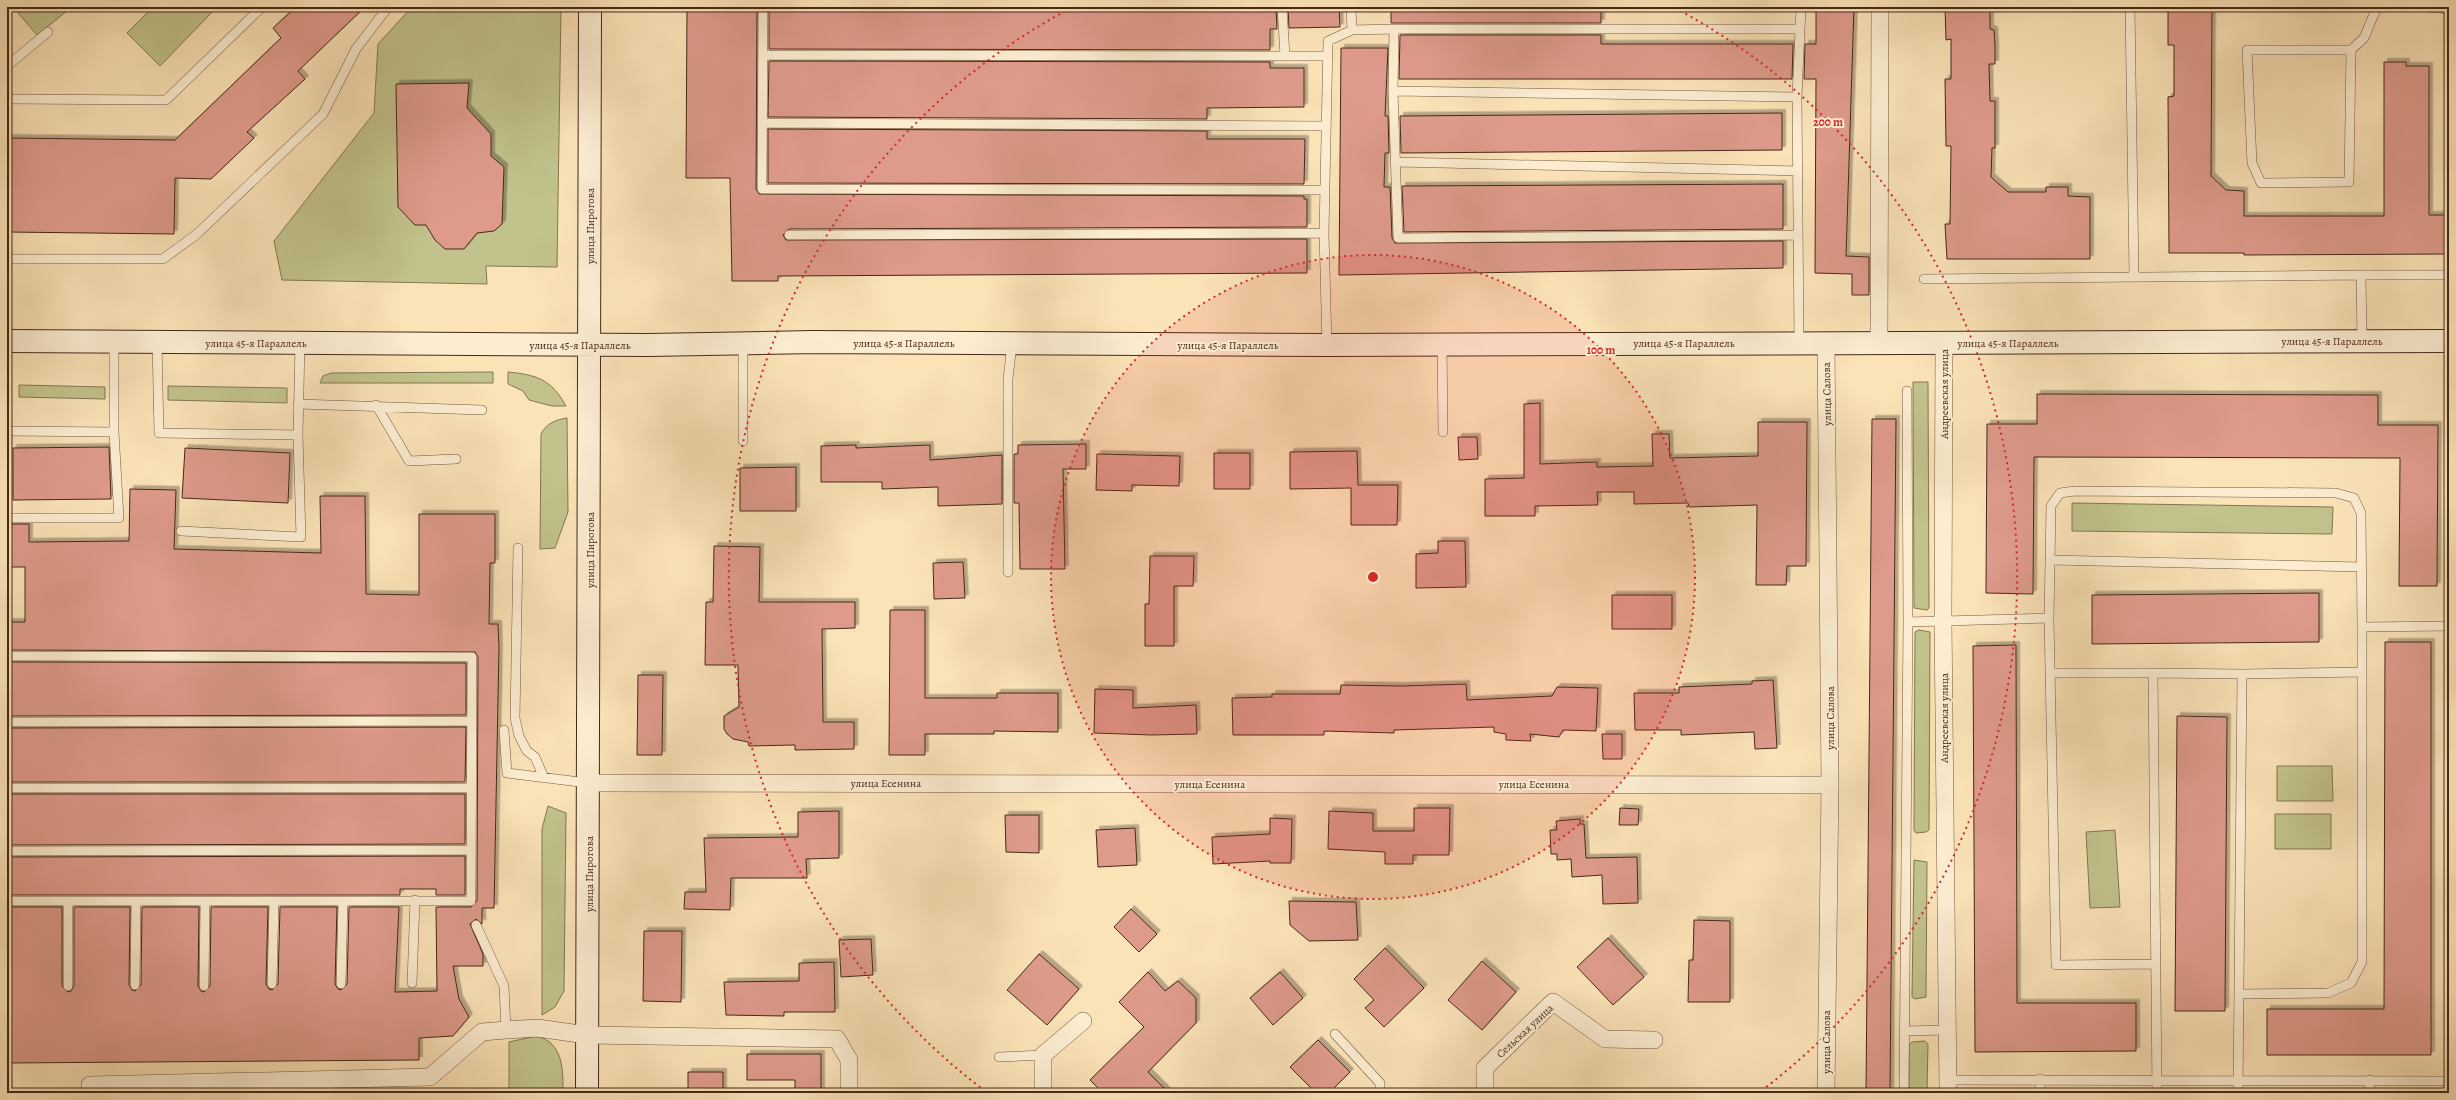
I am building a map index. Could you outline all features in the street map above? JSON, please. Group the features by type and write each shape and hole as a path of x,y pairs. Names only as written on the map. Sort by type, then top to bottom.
{"main road":[{"name":"улица Пирогова","path":"587,1093 590,7"},
{"name":"улица 45-я Параллель","path":"7,335 114,342 157,343 589,345 743,345 814,342 1327,345 1442,343 2449,341"}],"street":[{"path":"1879,343 1880,7"},
{"name":"улица Салова","path":"1826,343 1830,785 1826,1093"},
{"name":"Андреевская улица","path":"1944,343 1943,621 1948,1087"},
{"name":"улица Есенина","path":"589,783 1830,785"},
{"name":"Сельская улица","path":"1485,1093 1485,1068 1553,1002 1606,1039 1654,1040"},
{"path":"1043,1093 1043,1055 1083,1021"},
{"path":"90,1085 430,1078 482,1032 537,1028 587,1035 837,1039 848,1060 849,1091"}],"lane":[{"path":"7,99 166,100 262,7"},
{"path":"7,259 163,259 197,234 323,114 356,49 388,7"},
{"path":"763,7 764,123 762,188 1325,190"},
{"path":"1282,7 1285,56"},
{"path":"1351,7 1352,30"},
{"path":"1799,342 1797,97 1802,7"},
{"path":"2130,7 2134,277"},
{"path":"2351,50 2349,182 2261,183 2252,163 2247,50 2351,50 2364,38 2377,7"},
{"path":"2427,7 2449,9"},
{"path":"1394,29 1393,91 1397,162 1398,238 1798,235"},
{"path":"1327,345 1324,233 1326,56 1328,41 1352,30 1800,29"},
{"path":"7,66 48,32"},
{"path":"764,55 1326,56"},
{"path":"1393,91 1797,97"},
{"path":"764,123 1325,126"},
{"path":"1397,162 1798,171"},
{"path":"789,235 1324,233"},
{"path":"2362,275 2362,341"},
{"path":"1924,279 2449,275"},
{"path":"7,335 7,419"},
{"path":"7,518 119,518 114,432 114,342"},
{"path":"157,343 159,433 298,435"},
{"path":"181,531 301,537 298,435 300,343"},
{"path":"1442,343 1443,432"},
{"path":"1008,572 1008,379 1012,344"},
{"path":"743,345 743,441"},
{"path":"1904,1093 1908,622 1907,391"},
{"path":"298,404 376,405 482,410"},
{"path":"376,405 409,461 456,459"},
{"path":"7,431 114,432"},
{"path":"2155,964 2056,965 2049,618 2051,506 2060,493 2075,491 2336,493 2354,498 2361,513 2362,962 2351,983 2328,992 2239,994"},
{"path":"518,548 515,718 519,736 527,750 535,757 544,778"},
{"path":"2050,560 2361,566"},
{"path":"1908,622 2049,618"},
{"path":"2362,627 2449,626"},
{"path":"7,656 472,657 471,900 7,901"},
{"path":"2050,673 2242,674 2362,672"},
{"path":"2153,673 2157,1093"},
{"path":"2238,1093 2242,674"},
{"path":"7,722 472,721"},
{"path":"504,730 507,773 589,783"},
{"path":"7,788 471,788"},
{"path":"7,851 471,850"},
{"path":"412,983 415,900"},
{"path":"68,901 68,986"},
{"path":"135,985 136,901"},
{"path":"204,986 205,901"},
{"path":"272,984 274,901"},
{"path":"341,984 343,901"},
{"path":"476,925 504,986 506,1030"},
{"path":"1904,1031 1947,1030"},
{"path":"1335,1034 1380,1083 1380,1093"},
{"path":"999,1057 1043,1055"},
{"path":"2040,1079 2040,1093"},
{"path":"1948,1087 2040,1079 2449,1081"},
{"path":"2369,1093 2370,1080"}],"green space":[{"path":"13,7 72,7 37,35"},
{"path":"153,7 217,7 160,66 127,33"},
{"path":"412,7 561,7 557,267 486,266 487,284 282,280 274,241 374,113 378,44"},
{"path":"493,372 493,383 320,383 323,376 331,373"},
{"path":"508,372 535,377 549,384 566,406 552,406 529,400 523,391 508,384"},
{"path":"1913,382 1928,382 1929,608 1927,610 1914,608"},
{"path":"19,385 105,387 105,399 19,397"},
{"path":"168,386 287,388 287,403 168,400"},
{"path":"567,418 568,512 555,548 540,549 541,434 546,427 552,423"},
{"path":"2072,503 2333,507 2332,534 2072,531"},
{"path":"1919,630 1930,632 1929,830 1926,832 1916,833 1914,830 1915,632"},
{"path":"2277,766 2332,766 2333,801 2277,801"},
{"path":"548,806 566,813 564,991 555,1007 542,1015 542,829"},
{"path":"2275,814 2331,814 2331,849 2275,849"},
{"path":"2115,830 2120,907 2090,908 2086,832"},
{"path":"1914,860 1927,862 1926,997 1915,999 1912,997"},
{"path":"536,1036 545,1039 552,1044 557,1051 562,1067 563,1093 509,1093 509,1042"},
{"path":"1925,1041 1928,1044 1927,1093 1909,1093 1909,1045 1912,1042"}],"building":[{"path":"296,7 365,7 298,71 305,79 247,132 254,138 211,179 175,178 174,234 7,232 7,138 175,140 281,38 273,28"},
{"path":"687,7 757,7 756,189 759,194 1304,196 1304,199 1307,199 1307,227 789,229 783,235 786,240 1307,239 1307,273 778,276 778,281 732,281 730,178 686,178"},
{"path":"769,7 1276,7 1277,29 1270,29 1270,50 769,49"},
{"path":"1288,7 1339,7 1340,27 1289,28"},
{"path":"1391,7 1601,7 1601,23 1391,23"},
{"path":"1816,7 1854,7 1846,256 1869,257 1869,295 1852,295 1852,274 1815,273 1816,79 1804,79 1805,44 1816,44"},
{"path":"1945,7 1990,7 1990,29 1994,30 1995,44 1995,64 1989,64 1990,101 1995,101 1995,148 1992,148 1991,177 2008,192 2046,192 2046,187 2068,187 2068,196 2090,197 2090,259 1947,259 1945,224 1950,224 1951,146 1946,146 1945,79 1951,79 1951,39 1946,40"},
{"path":"2168,7 2212,7 2211,176 2226,190 2244,191 2244,216 2384,216 2384,62 2406,62 2406,66 2429,66 2429,215 2449,215 2449,254 2244,255 2244,253 2169,253 2168,97 2174,96 2174,45 2168,45"},
{"path":"1400,35 1601,35 1601,44 1793,44 1792,79 1399,79"},
{"path":"1341,48 1388,48 1385,116 1388,116 1389,153 1385,153 1384,187 1390,187 1392,238 1395,243 1783,241 1783,268 1339,275"},
{"path":"769,61 1270,62 1270,68 1304,68 1304,107 1207,108 1207,119 768,117"},
{"path":"469,83 467,108 491,134 491,156 504,167 502,224 494,231 477,233 464,249 445,249 435,240 426,225 415,225 398,207 396,84"},
{"path":"1782,113 1782,150 1401,153 1400,116"},
{"path":"768,129 1207,131 1207,139 1305,139 1304,184 768,183"},
{"path":"1783,184 1783,229 1404,232 1402,186"},
{"path":"2037,394 2378,395 2378,425 2438,425 2437,586 2399,586 2400,458 2034,457 2033,594 1986,593 1987,424 2037,424"},
{"path":"1540,403 1540,464 1597,462 1597,467 1653,466 1652,434 1669,434 1670,458 1758,456 1758,422 1807,422 1806,566 1787,566 1786,585 1756,585 1757,505 1689,507 1688,503 1634,504 1634,492 1597,492 1598,505 1535,506 1535,516 1485,516 1485,479 1524,478 1524,404"},
{"path":"1872,419 1896,419 1890,1093 1866,1093"},
{"path":"1458,437 1477,437 1478,459 1459,460"},
{"path":"1086,444 1086,469 1063,469 1065,569 1020,569 1019,503 1014,503 1014,454 1018,454 1018,445"},
{"path":"856,445 856,448 930,445 930,460 1002,455 1002,504 938,506 938,487 882,489 882,482 821,482 821,446"},
{"path":"109,447 111,499 13,500 13,448"},
{"path":"185,448 290,453 288,503 182,498"},
{"path":"1357,451 1358,485 1398,485 1397,525 1351,525 1351,488 1290,489 1290,452"},
{"path":"1214,453 1250,453 1250,489 1214,489"},
{"path":"1097,454 1180,456 1179,486 1132,485 1132,491 1096,490"},
{"path":"796,467 796,511 740,511 740,468"},
{"path":"130,489 176,490 174,549 321,553 320,496 365,496 366,594 419,595 419,514 495,514 495,563 490,563 489,624 498,624 499,648 494,908 482,908 482,924 476,919 470,924 483,954 483,966 453,966 459,999 469,1017 453,1036 419,1038 419,1060 7,1063 9,907 62,907 62,986 68,992 71,991 74,986 74,907 130,907 129,985 132,990 135,991 141,985 142,907 199,907 198,986 201,991 204,992 210,986 211,907 268,907 266,984 269,989 272,990 278,984 280,907 337,907 335,984 338,989 341,990 347,984 349,907 399,907 395,992 437,991 436,907 471,907 477,901 478,657 475,652 7,650 7,622 25,622 25,567 7,567 7,524 29,524 29,542 129,541"},
{"path":"1438,541 1465,541 1466,587 1416,588 1416,554 1438,553"},
{"path":"714,546 760,547 759,602 855,602 855,628 822,629 823,722 854,722 854,749 795,750 795,745 749,746 748,742 733,739 727,734 724,729 724,716 739,707 738,665 705,665 706,602 713,602"},
{"path":"1150,556 1194,556 1193,586 1174,586 1174,646 1145,646 1145,604 1149,604"},
{"path":"963,562 965,598 934,599 933,563"},
{"path":"2319,593 2319,642 2092,644 2092,595"},
{"path":"1612,595 1672,595 1672,629 1612,629"},
{"path":"890,610 925,610 925,698 997,698 997,693 1058,693 1058,732 994,731 994,734 925,734 925,755 889,755"},
{"path":"2385,642 2431,642 2431,1055 2267,1055 2267,1009 2384,1009"},
{"path":"2016,645 2017,1003 2136,1003 2136,1051 1975,1052 1973,646"},
{"path":"7,662 466,663 466,715 7,716"},
{"path":"638,675 663,675 662,755 637,755"},
{"path":"1773,680 1777,748 1755,749 1754,732 1681,735 1681,730 1635,730 1634,693 1679,693 1679,687 1752,684 1752,681"},
{"path":"1466,684 1467,700 1552,696 1557,687 1598,688 1596,731 1563,730 1559,737 1530,734 1531,741 1506,740 1506,734 1494,732 1494,727 1394,730 1394,733 1324,731 1324,735 1233,735 1232,698 1272,697 1272,694 1340,694 1341,685 1401,686"},
{"path":"1095,689 1133,690 1133,708 1196,705 1197,734 1152,735 1094,733"},
{"path":"2177,716 2227,717 2225,1011 2175,1011"},
{"path":"466,727 465,782 7,782 7,728"},
{"path":"1602,734 1622,734 1622,759 1603,759"},
{"path":"7,794 465,794 465,844 7,845"},
{"path":"1414,808 1450,808 1449,855 1413,855 1413,864 1385,864 1385,852 1328,849 1329,811 1373,813 1373,831 1414,831"},
{"path":"1620,808 1639,809 1638,825 1619,825"},
{"path":"839,811 839,858 806,859 807,878 731,878 730,910 684,909 685,892 706,892 704,838 798,837 798,812"},
{"path":"1005,815 1039,815 1039,853 1006,852"},
{"path":"1270,818 1292,819 1291,863 1270,863 1270,861 1213,864 1212,837 1270,834"},
{"path":"1580,819 1580,824 1584,824 1586,858 1637,857 1638,903 1603,904 1602,875 1572,877 1571,859 1557,860 1557,854 1551,854 1550,830 1557,830 1556,821"},
{"path":"1135,828 1137,865 1098,867 1096,830"},
{"path":"465,856 465,895 436,895 436,889 400,889 400,895 9,895 9,890 7,890 7,857"},
{"path":"1289,901 1356,902 1358,940 1309,941 1290,925"},
{"path":"1131,909 1157,934 1139,952 1114,927"},
{"path":"1694,920 1730,921 1730,1002 1688,1002 1689,960 1693,960"},
{"path":"644,931 682,931 681,1002 643,1001"},
{"path":"1608,938 1644,977 1613,1005 1577,967"},
{"path":"871,939 873,975 841,977 839,940"},
{"path":"1385,948 1424,988 1384,1027 1365,1008 1374,1000 1354,979"},
{"path":"1039,954 1079,989 1047,1025 1007,990"},
{"path":"1482,961 1516,992 1482,1030 1448,1000"},
{"path":"834,962 835,1012 784,1012 784,1016 726,1015 724,982 799,981 799,963"},
{"path":"1148,972 1165,991 1178,981 1196,998 1196,1023 1148,1072 1169,1093 1103,1093 1090,1080 1144,1027 1119,1002"},
{"path":"1280,972 1303,998 1273,1025 1250,998"},
{"path":"1318,1040 1350,1072 1329,1093 1316,1093 1290,1067"},
{"path":"747,1054 821,1054 821,1093 795,1093 795,1080 747,1080"},
{"path":"688,1072 723,1072 723,1093 688,1093"}]}
